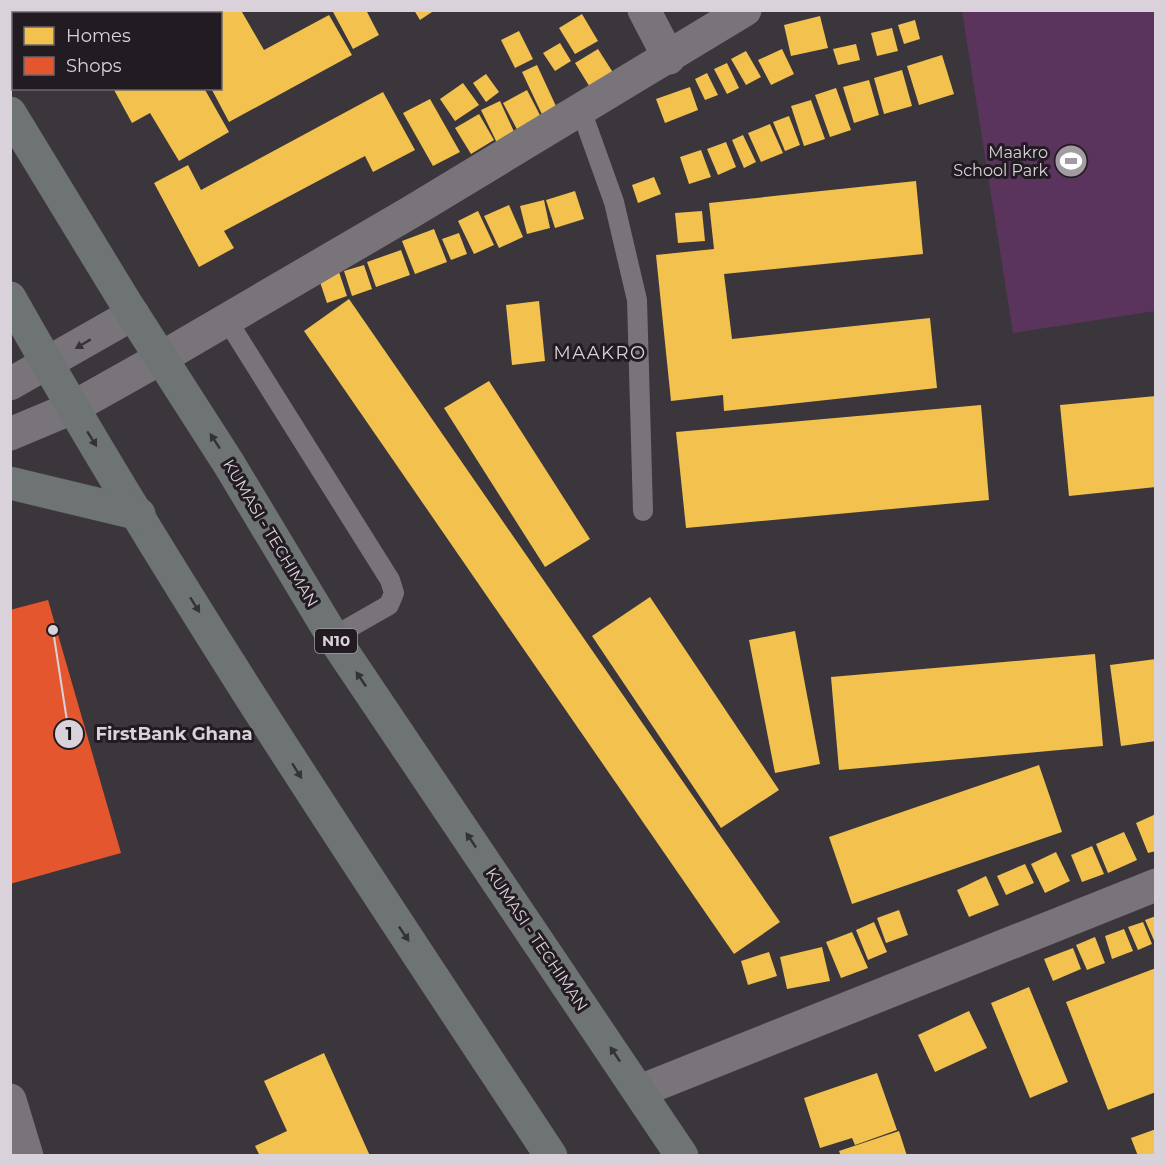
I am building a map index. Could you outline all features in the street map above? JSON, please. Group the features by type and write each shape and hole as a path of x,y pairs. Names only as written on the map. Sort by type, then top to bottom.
{"highway":[{"name":"KUMASI - TECHIMAN","path":"10,113 133,314 229,464 333,637 682,1155"},
{"path":"10,298 72,408 312,794 551,1155"},
{"path":"10,483 139,514"}],"street":[{"path":"644,10 669,58"},
{"path":"10,434 72,408 226,320 669,58 745,10"},
{"path":"10,384 133,314"},
{"path":"640,1091 1155,885"},
{"path":"13,1115 27,1155"}],"lane":[{"path":"581,110 614,202 637,300 643,511"},
{"path":"226,320 390,580 394,593 389,605 333,637"}],"shaded area":[{"name":"Maakro School Park","path":"962,11 1155,11 1155,311 1013,333"}],"building: Homes":[{"path":"167,10 245,10 242,12 264,50 329,15 352,55 229,122 212,90 222,90 222,12 168,12"},
{"path":"332,10 366,10 379,35 353,49"},
{"path":"414,10 435,10 420,20"},
{"path":"582,14 598,41 575,54 559,28"},
{"path":"820,16 828,48 791,56 784,25"},
{"path":"915,20 920,39 904,44 898,25"},
{"path":"892,28 898,51 877,56 871,33"},
{"path":"519,31 533,59 515,68 501,40"},
{"path":"560,43 571,61 555,71 543,53"},
{"path":"856,44 860,60 838,65 833,49"},
{"path":"598,49 619,82 596,97 575,63"},
{"path":"782,49 794,74 771,85 758,60"},
{"path":"746,51 761,77 746,85 731,59"},
{"path":"942,55 954,94 919,105 907,66"},
{"path":"727,63 739,88 727,94 714,69"},
{"path":"537,65 561,117 546,123 522,72"},
{"path":"902,70 912,106 884,114 874,78"},
{"path":"707,73 718,95 705,100 695,79"},
{"path":"486,74 499,92 486,102 473,83"},
{"path":"869,80 879,115 854,123 843,87"},
{"path":"463,83 479,105 455,121 440,99"},
{"path":"690,87 698,110 665,123 656,99"},
{"path":"836,88 851,130 830,137 815,95"},
{"path":"114,90 205,90 229,132 179,161 150,113 132,123"},
{"path":"527,90 544,123 520,135 503,103"},
{"path":"383,92 415,150 373,172 365,156 224,231 234,248 199,267 154,183 188,165 201,190"},
{"path":"430,99 460,152 433,166 403,113"},
{"path":"811,100 825,139 804,146 791,106"},
{"path":"500,101 516,136 498,145 481,110"},
{"path":"479,114 494,140 471,154 455,128"},
{"path":"789,116 800,145 785,151 773,122"},
{"path":"770,124 783,153 761,162 748,133"},
{"path":"743,135 756,162 744,168 732,140"},
{"path":"726,142 736,167 718,175 707,149"},
{"path":"701,150 711,177 689,184 680,157"},
{"path":"654,177 661,194 638,203 632,185"},
{"path":"916,181 923,254 724,274 732,339 930,318 937,388 724,411 723,395 671,401 656,255 714,249 709,203"},
{"path":"575,191 584,219 555,228 546,200"},
{"path":"544,200 550,228 527,234 520,206"},
{"path":"509,205 523,237 499,248 484,216"},
{"path":"478,211 494,245 474,254 458,221"},
{"path":"702,211 705,241 678,243 675,213"},
{"path":"434,229 447,262 415,274 402,241"},
{"path":"459,233 467,254 451,260 442,239"},
{"path":"401,250 410,275 376,287 367,262"},
{"path":"364,265 372,289 352,296 344,271"},
{"path":"339,272 347,296 327,303 319,279"},
{"path":"349,299 780,922 734,954 304,331"},
{"path":"539,301 545,361 512,365 506,305"},
{"path":"489,381 590,539 545,567 444,408"},
{"path":"1156,396 1156,487 1069,496 1060,405"},
{"path":"981,405 989,500 686,528 676,432"},
{"path":"650,597 779,790 721,828 592,636"},
{"path":"795,631 820,764 775,773 749,640"},
{"path":"1095,654 1103,746 839,770 831,677"},
{"path":"1156,659 1156,741 1121,746 1110,665"},
{"path":"1039,765 1062,832 852,904 829,837"},
{"path":"1156,814 1156,851 1148,853 1136,823"},
{"path":"1124,832 1137,860 1108,873 1096,844"},
{"path":"1092,846 1104,874 1082,882 1071,855"},
{"path":"1056,852 1070,881 1045,893 1031,864"},
{"path":"1025,864 1034,883 1006,895 997,876"},
{"path":"986,876 999,905 969,917 957,890"},
{"path":"899,910 908,935 886,943 877,918"},
{"path":"1156,916 1156,945 1145,920"},
{"path":"874,922 887,952 868,960 856,930"},
{"path":"1143,922 1152,944 1138,950 1128,927"},
{"path":"1124,929 1133,951 1112,959 1105,936"},
{"path":"852,932 868,968 841,978 826,942"},
{"path":"1095,937 1105,963 1087,970 1076,945"},
{"path":"822,947 830,981 787,989 780,957"},
{"path":"1073,948 1081,969 1053,981 1044,959"},
{"path":"769,952 777,976 748,985 741,961"},
{"path":"1156,968 1156,1092 1108,1110 1066,1002"},
{"path":"1029,987 1068,1082 1030,1098 991,1003"},
{"path":"969,1011 987,1048 935,1072 918,1035"},
{"path":"324,1053 370,1156 260,1156 255,1146 287,1131 264,1081"},
{"path":"877,1073 897,1130 855,1145 852,1138 820,1148 804,1098"},
{"path":"1156,1129 1156,1156 1138,1156 1131,1138"},
{"path":"899,1131 907,1156 841,1156 839,1151"}],"building: Shops":[{"path":"48,600 121,853 10,884 10,610"}],"place":[{"name":"Maakro School Park","path":"1071,161"},
{"name":"FirstBank Ghana","path":"53,630"}],"district":[{"name":"MAAKRO","path":"600,353"}]}
